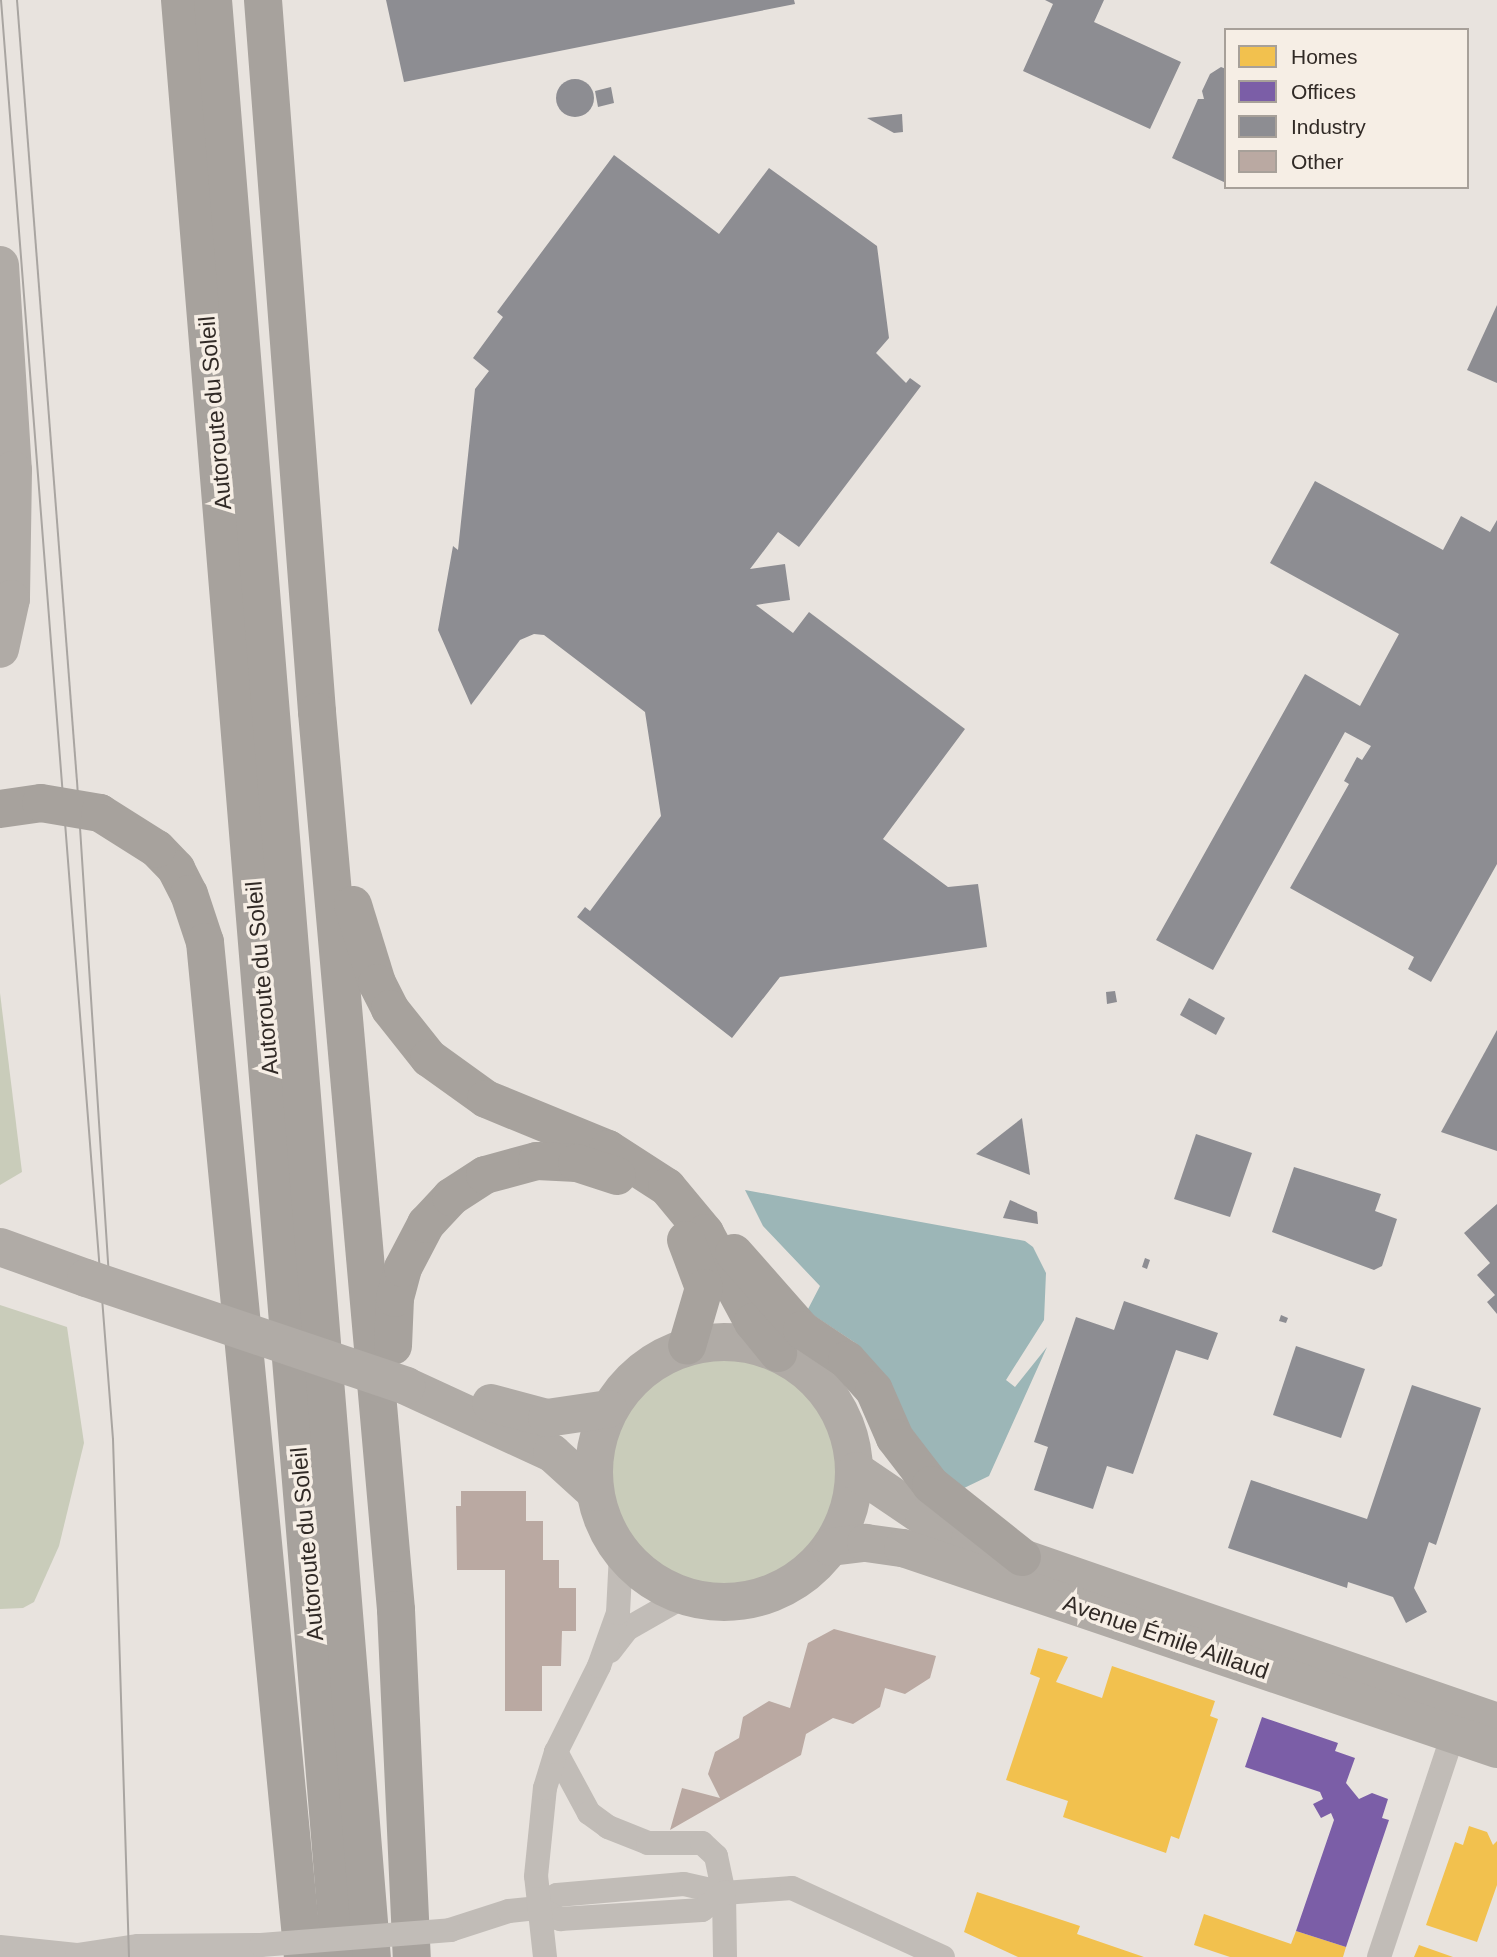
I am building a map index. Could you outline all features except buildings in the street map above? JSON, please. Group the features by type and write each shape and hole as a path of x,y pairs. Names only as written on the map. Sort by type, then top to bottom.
{"highway":[{"name":"Autoroute du Soleil","path":"180,0 340,1957"},
{"name":"Autoroute du Soleil","path":"213,0 372,1957"},
{"path":"263,0 305,503 339,835 365,951 390,1009 429,1058 469,1089 608,1149 652,1175 682,1200 719,1235 802,1330 846,1360 874,1390 895,1438 931,1485 1022,1557"},
{"path":"305,503 317,712 396,1610 412,1957"},
{"path":"0,809 41,803 100,813 157,849 176,869 189,894 205,942 303,1957"},
{"path":"396,1610 395,1298 415,1240 451,1197 485,1175 537,1161 577,1163 632,1186 678,1229 702,1275 703,1303 687,1346"},
{"path":"682,1200 716,1250 752,1322 778,1353"}],"main road":[{"path":"0,265 13,470 11,598 0,649"},
{"path":"0,1247 406,1386 547,1418 608,1409"},
{"path":"740,1343 778,1353 828,1392 843,1417 856,1471 848,1513 831,1547 799,1579 764,1596 714,1602 684,1597 653,1581 621,1553 606,1527 595,1492 595,1458 608,1409 627,1383 657,1360 687,1346 740,1343"},
{"path":"406,1386 552,1453 595,1492"},
{"name":"Avenue Émile Aillaud","path":"856,1471 924,1517 970,1540 1497,1722"},
{"name":"Avenue Émile Aillaud","path":"831,1547 866,1543 903,1548 1497,1749"}],"street":[{"path":"545,1957 539,1909 539,1828 556,1752 599,1666 618,1613 621,1553"},
{"path":"599,1666 627,1629 684,1597"},
{"path":"1379,1957 1454,1735"},
{"path":"556,1752 589,1813 608,1827 648,1843 702,1843 716,1856 724,1893 725,1957"},
{"path":"0,1947 63,1955 138,1946 261,1945 450,1930 509,1911 539,1909 557,1895 684,1884 724,1893 802,1889 943,1957"}],"green space":[{"path":"0,993 22,1172 0,1185"},
{"path":"0,1305 67,1327 84,1443 59,1546 34,1602 23,1608 0,1609"},
{"path":"710,1353 734,1353 777,1366 797,1379 813,1395 831,1425 839,1458 839,1482 831,1515 813,1545 797,1561 767,1579 734,1587 710,1587 667,1574 647,1561 631,1545 613,1515 605,1482 605,1458 618,1415 631,1395 647,1379 677,1361"}],"water":[{"path":"745,1190 1025,1241 1033,1247 1046,1273 1044,1320 1006,1380 1015,1387 1047,1347 989,1476 960,1490 943,1478 857,1344 807,1311 820,1286 763,1226"}],"tram line":[{"path":"1,0 113,1439 129,1957"},
{"path":"17,0 77,781 110,1292"}]}
